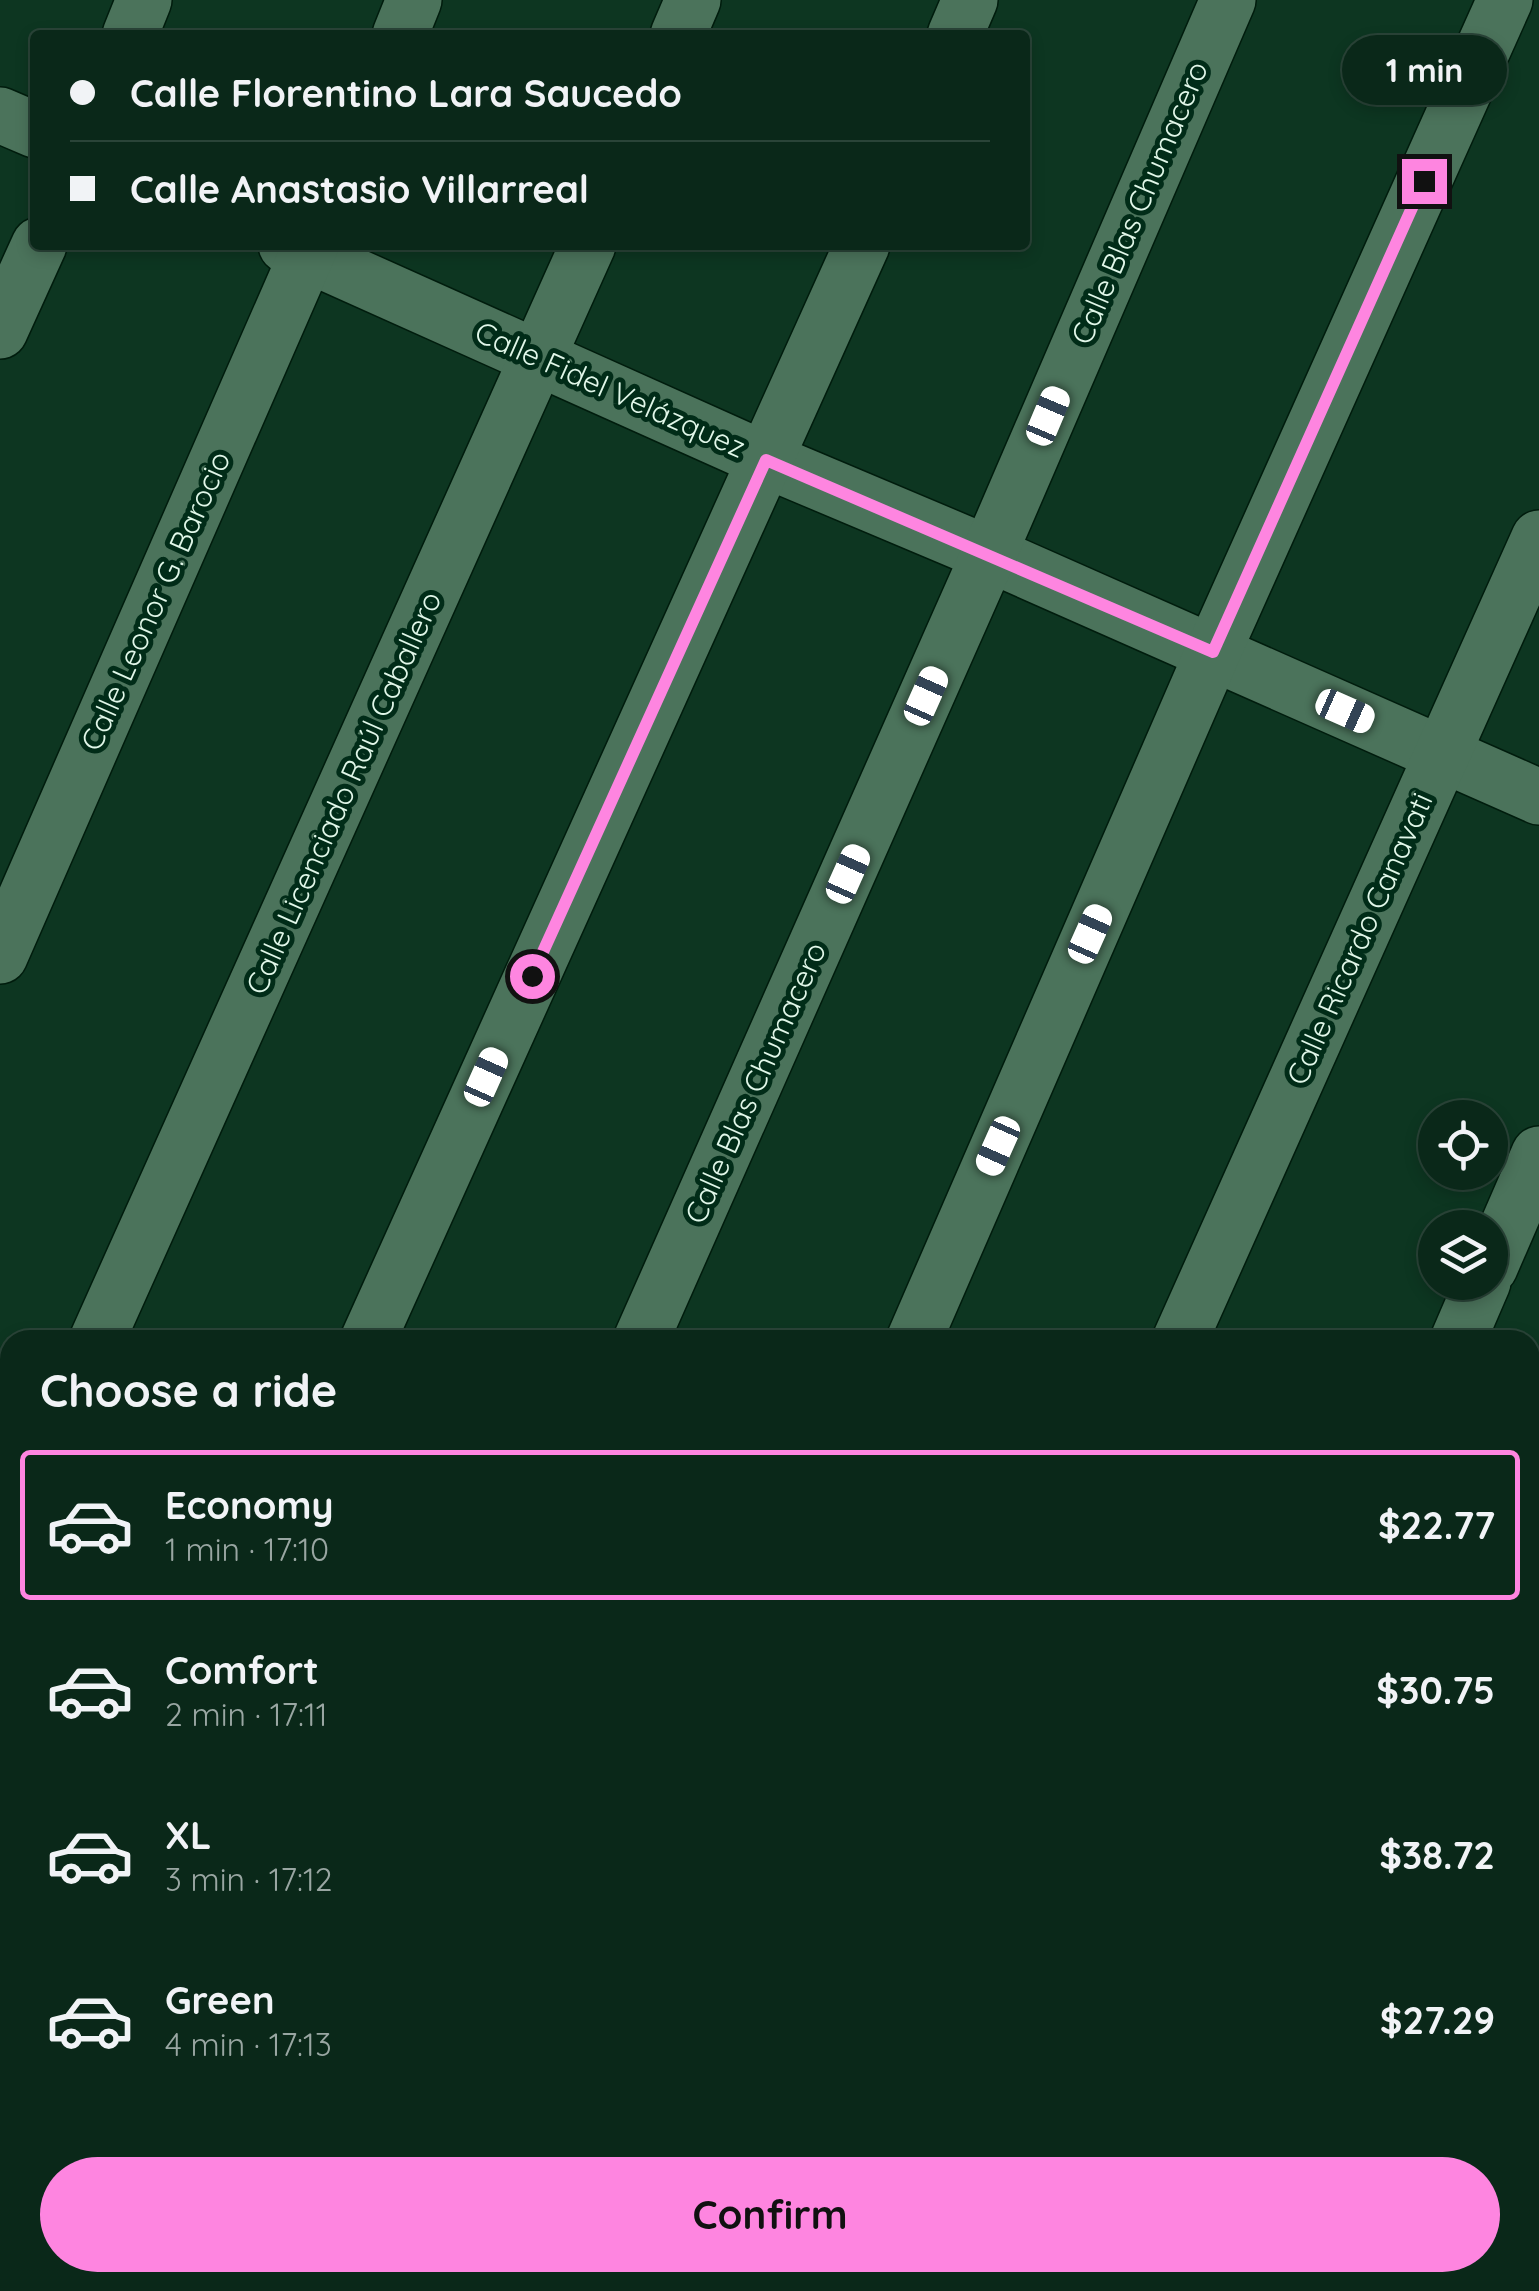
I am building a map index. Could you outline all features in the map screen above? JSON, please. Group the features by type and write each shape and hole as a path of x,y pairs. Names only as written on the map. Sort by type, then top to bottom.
{"street":[{"path":"132,30 144,0"},
{"path":"402,30 414,0"},
{"path":"680,30 693,0"},
{"path":"957,30 970,0"},
{"name":"Calle Blas Chumacero","path":"645,1330 989,554 1228,0"},
{"path":"918,1330 1213,652 1505,0"},
{"path":"0,115 30,128"},
{"path":"0,330 36,250"},
{"name":"Calle Leonor G. Barocio","path":"0,956 300,250"},
{"name":"Calle Fidel Velázquez","path":"305,250 766,460 1539,796"},
{"name":"Calle Licenciado Raúl Caballero","path":"102,1330 586,250"},
{"path":"373,1330 860,250"},
{"name":"Calle Ricardo Canavati","path":"1185,1330 1539,538"},
{"path":"1508,1225 1539,1154"},
{"path":"1462,1330 1475,1300"}],"route":[{"path":"532,976 766,460 1213,652 1424,181"}]}
